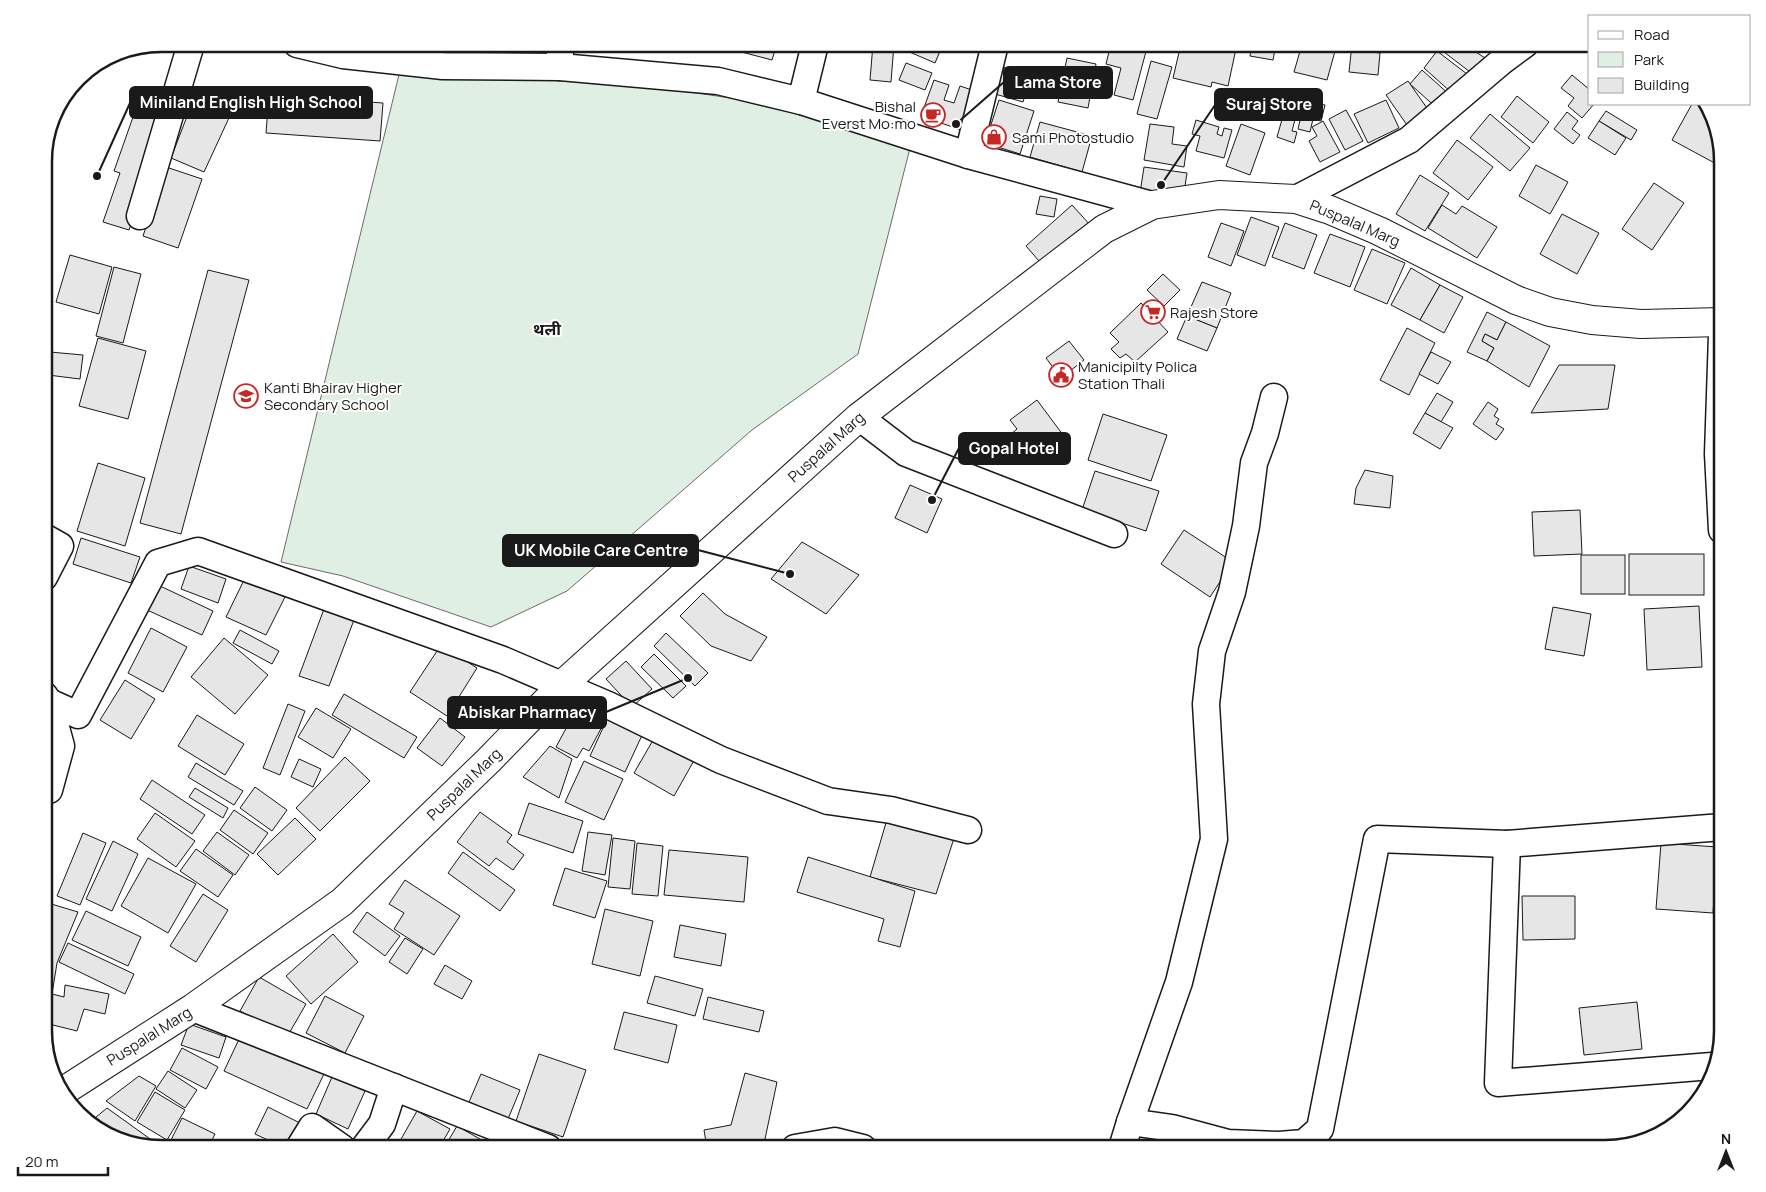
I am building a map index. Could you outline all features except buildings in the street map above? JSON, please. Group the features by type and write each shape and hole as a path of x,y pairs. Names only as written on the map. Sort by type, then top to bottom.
{"main road":[{"name":"Puspalal Marg","path":"69,1088 193,1008 342,902 488,761 562,685 859,416 1104,230 1152,205 1219,195 1296,199 1330,210 1379,231 1516,300 1550,312 1592,320 1640,324 1714,322"}],"street":[{"path":"140,216 189,52"},
{"path":"330,52 443,66 560,55 718,80 802,101 968,156 1152,205"},
{"path":"802,101 813,52"},
{"path":"968,156 993,52"},
{"path":"1296,199 1409,140 1506,52"},
{"path":"1124,1140 1179,982 1214,839 1206,704 1212,651 1232,592 1246,526 1254,463 1265,433 1274,397"},
{"path":"859,416 906,453 1114,534"},
{"path":"53,542 60,546 53,560"},
{"path":"53,701 78,715 158,564 198,550 503,660 608,705 721,760 828,801 891,810 968,830"},
{"path":"53,719 61,746 53,775"},
{"path":"1307,1140 1320,1129 1377,839 1507,844 1714,828"},
{"path":"1507,844 1498,1083 1708,1066"},
{"path":"193,1008 528,1140"},
{"path":"370,1140 382,1124 394,1086"},
{"path":"1130,1122 1172,1128 1217,1140"},
{"path":"304,1140 312,1127 331,1140"}],"green space":[{"path":"403,58 596,78 784,106 910,148 858,354 752,430 567,591 491,627 343,576 281,562"}],"place":[{"name":"Bishal Everst Mo:mo","path":"933,115"},
{"name":"Lama Store","path":"956,124"},
{"name":"Sami Photostudio","path":"994,137"},
{"name":"Miniland English High School","path":"97,176"},
{"name":"Suraj Store","path":"1161,185"},
{"name":"Rajesh Store","path":"1153,312"},
{"name":"Manicipilty Polica Station Thali","path":"1061,375"},
{"name":"Kanti Bhairav Higher Secondary School","path":"246,396"},
{"name":"Gopal Hotel","path":"932,500"},
{"name":"UK Mobile Care Centre","path":"790,574"},
{"name":"Abiskar Pharmacy","path":"688,678"}],"district":[{"name":"थली","path":"547,329"}]}
